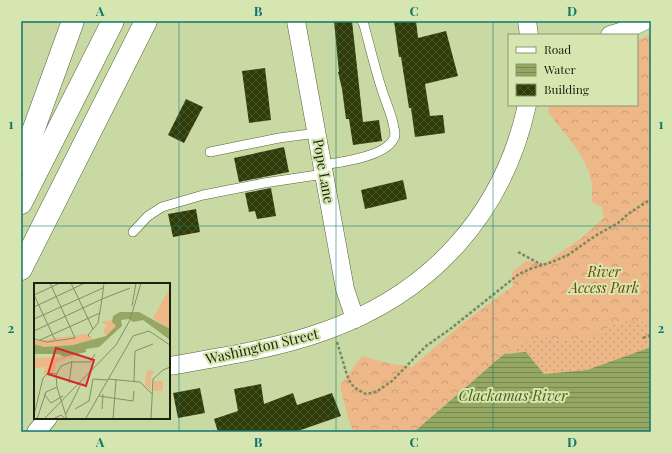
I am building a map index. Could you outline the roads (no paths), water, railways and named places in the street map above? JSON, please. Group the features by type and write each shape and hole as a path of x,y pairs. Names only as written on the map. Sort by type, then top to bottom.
{"highway":[{"path":"21,164 73,21"},
{"path":"21,204 113,21"},
{"path":"21,269 146,21"}],"street":[{"name":"Pope Lane","path":"296,21 345,289 355,319"},
{"path":"527,21 529,34"},
{"path":"613,34 644,21"},
{"name":"Washington Street","path":"170,366 266,348 333,328 383,305 416,283 433,269 463,238 492,195 513,153 527,106"},
{"path":"36,432 47,419"}],"lane":[{"path":"133,232 148,216 162,207 203,196 324,170 374,154 389,144 395,136 392,118 382,90 362,21"},
{"path":"210,152 317,132"}],"water":[{"name":"Clackamas River","path":"651,347 651,432 414,432 504,354 526,352 544,374 587,370"}],"park label":[{"name":"River Access Park","path":"604,280"}]}
